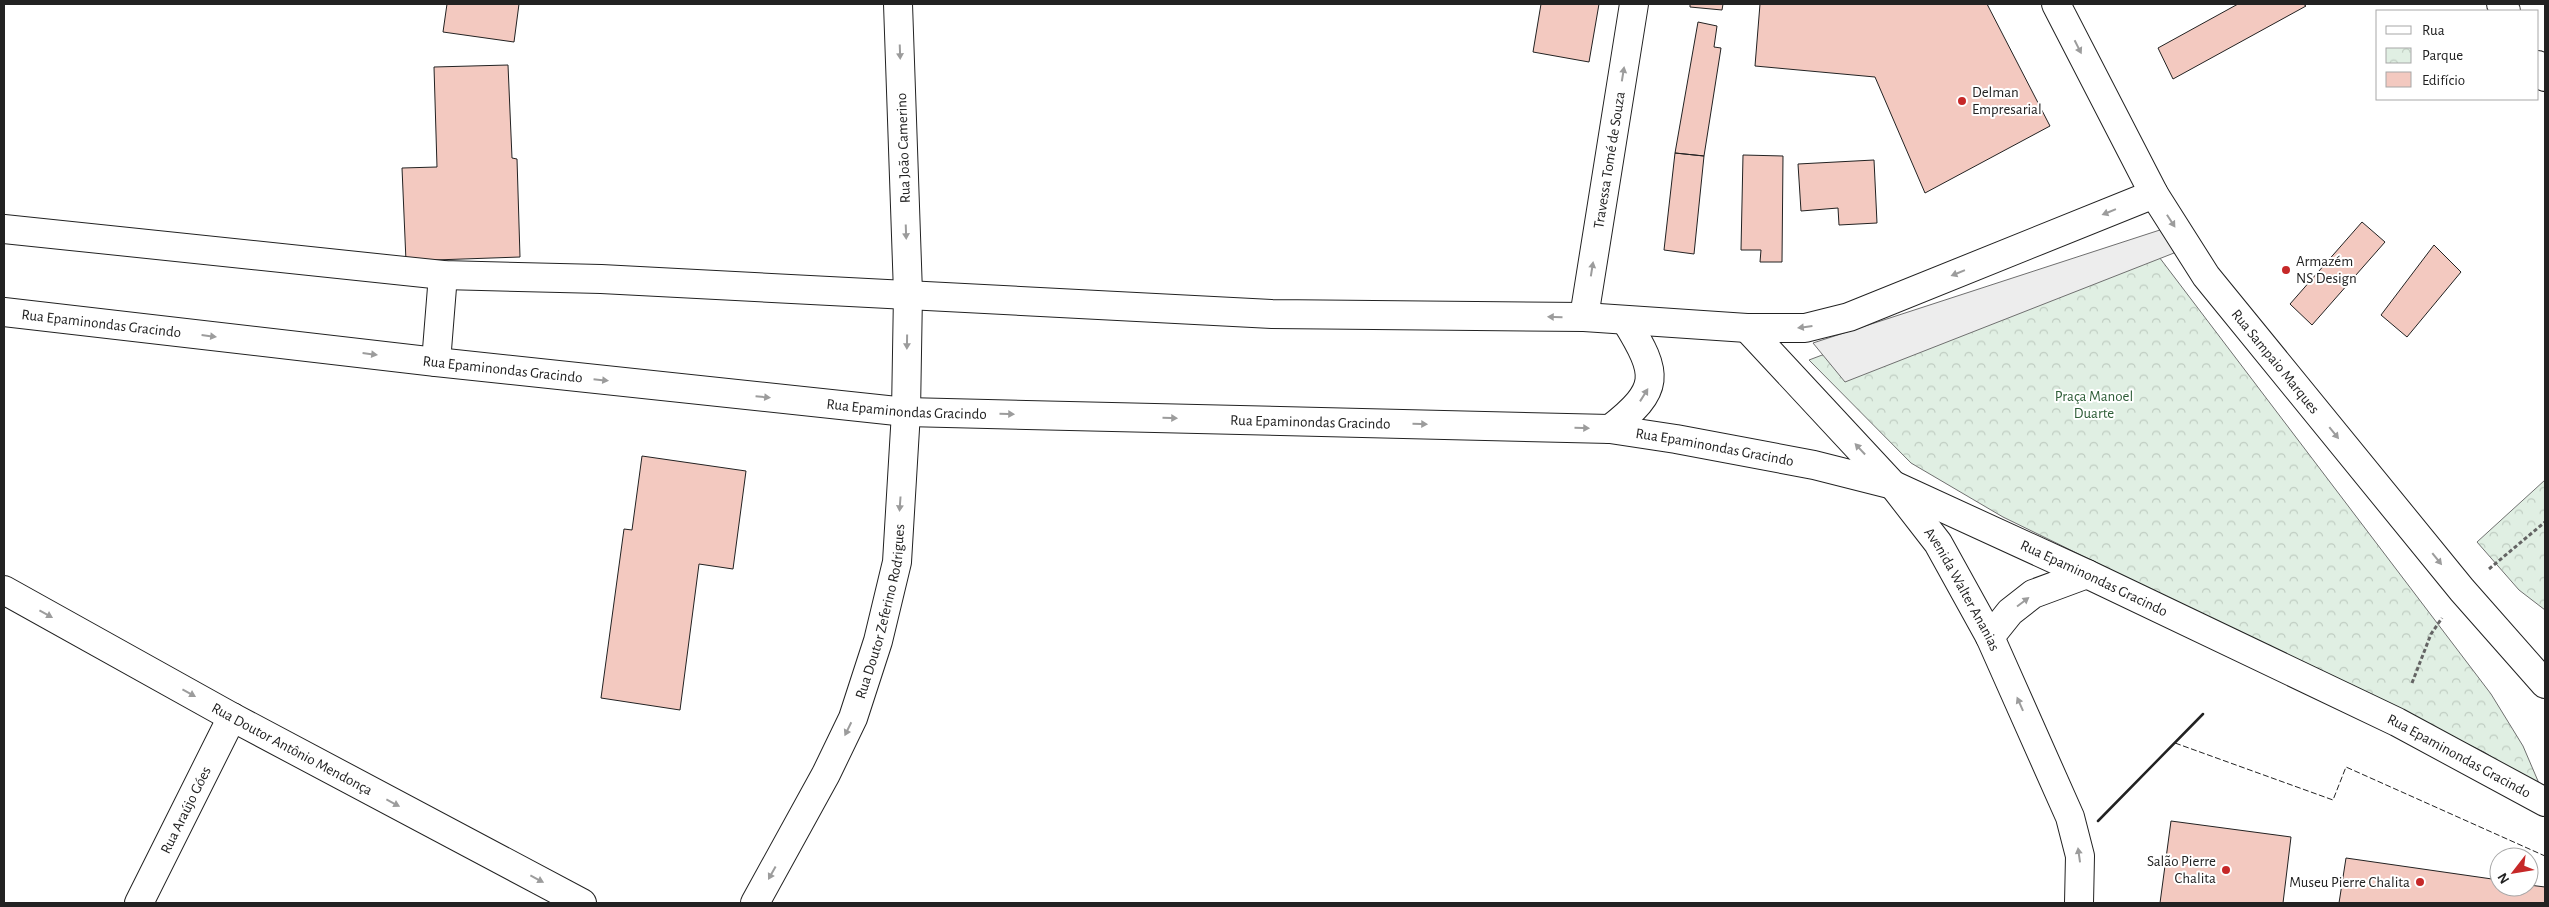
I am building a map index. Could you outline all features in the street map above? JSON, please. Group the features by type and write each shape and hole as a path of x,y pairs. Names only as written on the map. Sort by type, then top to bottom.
{"street":[{"name":"Rua João Camerino","path":"898,4 908,293"},
{"name":"Travessa Tomé de Souza","path":"1584,317 1634,4"},
{"name":"Rua Sampaio Marques","path":"2056,4 2154,194 2206,276 2462,590 2519,652 2545,684"},
{"path":"4,229 443,275 601,278 1272,314 1584,317 1747,328 1805,328 1849,317 2154,194"},
{"path":"436,362 443,275"},
{"name":"Rua Doutor Zeferino Rodrigues","path":"755,903 826,774 853,718 878,641 897,562 906,412 908,293"},
{"name":"Rua Epaminondas Gracindo","path":"4,312 436,362 906,412 1610,429 1676,439 1814,465 1894,485 2087,574 2397,722 2545,802"},
{"path":"1610,429 1633,410 1648,392 1651,372 1643,349 1626,321"},
{"name":"Avenida Walter Ananias","path":"1747,328 1894,485 1938,543 1990,637 2070,817 2080,856 2079,903"},
{"path":"1990,637 2010,612 2034,594 2087,574"},
{"name":"Rua Doutor Antônio Mendonça","path":"4,590 232,716 582,903"},
{"path":"2519,652 2545,655"},
{"name":"Rua Araújo Góes","path":"139,903 232,716"}],"path":[{"path":"2486,571 2545,522"},
{"path":"2412,683 2431,634 2446,610"}],"green space":[{"name":"Praça Manoel Duarte","path":"2153,249 2491,694 2523,746 2541,788 2484,752 2003,517 1911,463 1809,360 2092,253"},
{"path":"2545,480 2545,610 2519,590 2477,542"}],"shaded area":[{"path":"2166,228 2174,253 1845,382 1813,343"}],"building":[{"path":"447,4 519,4 514,42 443,32"},
{"path":"1541,4 1599,4 1589,62 1533,52"},
{"path":"1690,4 1723,4 1722,10 1690,7"},
{"name":"Delman Empresarial","path":"1760,4 1987,4 2050,126 1925,193 1875,77 1755,66"},
{"path":"2238,4 2303,4 2306,6 2173,79 2158,48"},
{"path":"1698,22 1717,26 1714,47 1721,48 1704,156 1675,153"},
{"path":"508,65 512,158 517,159 520,257 406,261 402,168 437,167 434,67"},
{"path":"1675,153 1704,156 1694,254 1664,250"},
{"path":"1743,155 1783,156 1782,262 1760,262 1761,250 1741,250"},
{"path":"1874,160 1877,223 1839,225 1838,208 1801,211 1798,164"},
{"path":"2362,222 2385,242 2312,325 2290,304"},
{"path":"2434,245 2461,272 2407,337 2381,315"},
{"path":"642,456 746,471 733,569 699,564 680,710 601,698 624,529 632,530"},
{"name":"Salão Pierre Chalita","path":"2171,821 2291,837 2283,903 2160,903"},
{"name":"Museu Pierre Chalita","path":"2346,858 2489,879 2489,897 2539,897 2539,886 2545,887 2545,903 2339,903"}],"fence":[{"path":"2175,743 2333,800 2346,767 2545,856"}],"wall":[{"path":"2098,821 2203,714"}],"place":[{"name":"Delman Empresarial","path":"1962,101"},
{"name":"Armazém NS Design","path":"2286,270"},
{"name":"Salão Pierre Chalita","path":"2226,870"},
{"name":"Museu Pierre Chalita","path":"2420,882"}]}
